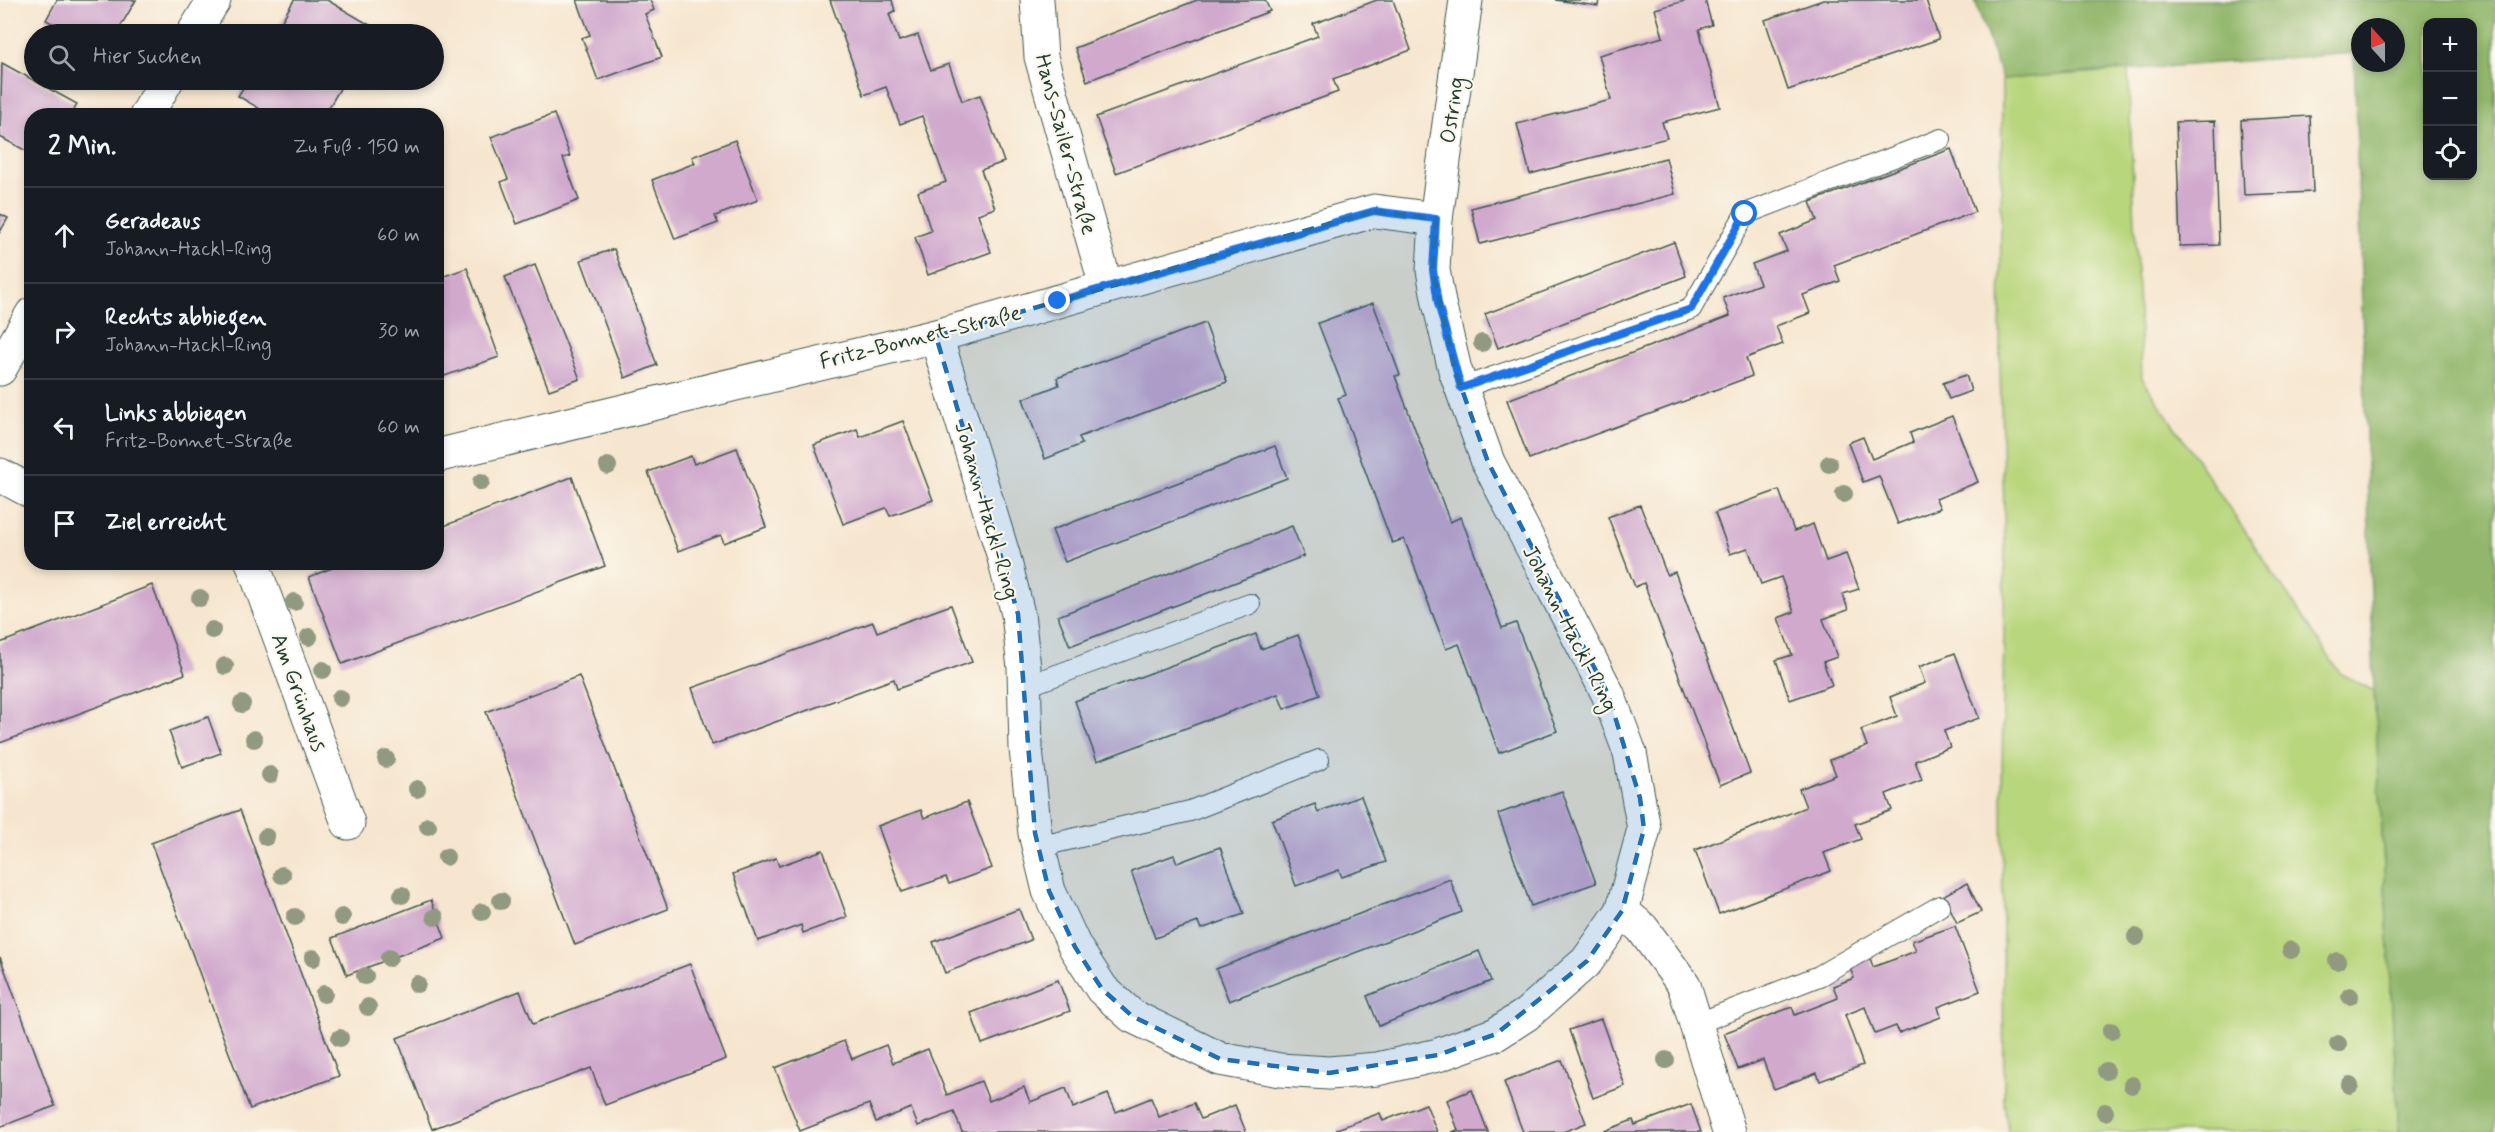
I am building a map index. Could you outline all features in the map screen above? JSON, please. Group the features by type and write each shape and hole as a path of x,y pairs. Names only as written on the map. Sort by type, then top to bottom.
{"street":[{"path":"200,24 214,0"},
{"name":"Hans-Sailer-Straße","path":"1037,0 1041,57 1106,286"},
{"name":"Ostring","path":"1436,219 1466,0"},
{"path":"151,108 161,90"},
{"name":"Fritz-Bonnet-Straße","path":"444,454 936,336 1374,211 1436,219"},
{"name":"Johann-Hackl-Ring","path":"936,336 1003,554 1018,614 1026,749 1038,847 1049,891 1075,947 1102,989 1132,1016 1220,1059 1280,1070 1329,1073 1377,1069 1438,1055 1496,1034 1527,1014 1587,961 1622,911 1644,829 1630,753 1608,694 1488,462 1461,388 1438,303 1433,270 1436,219"},
{"path":"0,369 24,328"},
{"path":"0,475 24,488"},
{"name":"Am Grünhaus","path":"255,570 348,823"},
{"path":"1622,911 1642,928 1684,985 1729,1132"}],"lane":[{"path":"1461,388 1691,309 1745,214 1941,139"},
{"path":"1024,687 1250,604"},
{"path":"1038,847 1190,811 1319,760"},
{"path":"1696,1024 1819,976 1940,906"}],"highlighted area":[{"path":"1374,211 1436,219 1433,270 1455,370 1488,462 1608,694 1640,798 1644,829 1637,857 1622,911 1587,961 1496,1034 1438,1055 1329,1073 1220,1059 1132,1016 1102,989 1075,947 1049,891 1035,833 1018,614 936,336"}],"green space":[{"path":"1975,0 2495,0 2495,1132 2399,1132 2374,691 2355,72 2405,72 2405,18 2351,18 2351,53 2002,79"},
{"path":"2128,70 2142,378 2340,673 2374,691 2399,1132 2008,1132 2004,1103 2002,782 2005,548 2000,367 2002,79"}],"building":[{"path":"57,0 136,0 122,24 53,24 46,20"},
{"path":"294,0 327,0 368,24 280,24"},
{"path":"577,0 650,0 654,10 645,14 662,57 598,80 582,38 590,35"},
{"path":"830,0 892,0 895,11 889,14 899,41 918,35 931,70 949,64 962,101 980,95 1004,162 981,170 995,208 978,214 991,252 928,275 915,237 931,231 918,192 946,182 922,116 900,124 886,87 864,95"},
{"path":"1197,0 1265,0 1270,11 1087,81 1075,48"},
{"path":"1377,0 1393,0 1411,50 1333,79 1338,92 1116,173 1096,117 1318,36 1313,24"},
{"path":"1555,0 1599,0 1598,6"},
{"path":"1688,0 1705,0 1712,25 1699,29 1720,107 1662,122 1667,138 1530,174 1517,124 1611,100 1599,55 1663,37 1655,9"},
{"path":"1823,0 1926,0 1939,39 1788,90 1765,20"},
{"path":"2,63 24,75 24,90 51,90 77,104 75,108 24,108 24,150 0,137"},
{"path":"242,90 339,90 329,108 258,108 238,96"},
{"path":"554,114 570,156 563,158 579,200 517,224 501,182 508,179 491,137"},
{"path":"2310,116 2313,192 2244,195 2241,120"},
{"path":"2215,121 2219,245 2180,246 2176,122"},
{"path":"735,140 758,200 715,216 718,223 675,239 652,180 695,163 692,157"},
{"path":"1951,149 1975,212 1834,265 1840,281 1803,295 1810,313 1776,326 1783,344 1746,358 1752,376 1529,459 1507,400 1730,316 1723,298 1760,284 1752,264 1787,251 1780,235 1817,220 1810,202"},
{"path":"1666,158 1675,194 1480,244 1471,208"},
{"path":"0,214 8,218 0,232"},
{"path":"1674,242 1686,276 1498,348 1485,314"},
{"path":"614,249 657,365 625,378 581,260"},
{"path":"535,265 580,379 549,390 505,277"},
{"path":"467,268 499,357 444,376 444,276"},
{"path":"1373,303 1400,375 1395,376 1450,522 1461,517 1502,628 1516,623 1557,731 1499,753 1459,644 1446,649 1404,539 1392,543 1338,398 1346,395 1318,323"},
{"path":"1205,323 1227,382 1079,437 1082,444 1045,459 1023,399 1059,385 1057,378"},
{"path":"1966,375 1971,391 1949,399 1943,383"},
{"path":"1952,416 1978,482 1936,499 1940,508 1898,524 1879,476 1863,482 1848,443 1863,437 1872,459 1913,442 1910,433"},
{"path":"903,421 933,500 890,516 886,508 843,524 814,445 857,429 860,437"},
{"path":"1275,446 1287,478 1065,562 1052,530"},
{"path":"737,448 766,527 724,543 721,535 678,551 648,472 691,456 694,464"},
{"path":"572,477 605,566 342,664 309,577 327,570 444,570 444,526"},
{"path":"1779,490 1794,531 1813,524 1826,561 1846,554 1859,589 1843,594 1848,610 1823,619 1837,657 1823,662 1832,685 1790,700 1776,660 1792,655 1778,618 1794,612 1781,577 1761,584 1748,548 1730,554 1715,513"},
{"path":"1640,505 1667,575 1675,572 1750,773 1720,785 1644,583 1635,587 1608,517"},
{"path":"1292,526 1304,556 1070,646 1058,616"},
{"path":"152,585 185,674 0,743 0,643"},
{"path":"951,605 972,662 897,689 894,679 712,745 692,688 873,622 877,632"},
{"path":"1256,634 1261,649 1298,635 1320,695 1284,709 1278,694 1097,761 1075,701"},
{"path":"1955,653 1979,718 1944,731 1950,747 1915,761 1922,780 1886,794 1892,810 1855,824 1861,839 1824,853 1831,871 1719,914 1695,850 1806,807 1799,789 1836,775 1830,760 1867,746 1861,730 1897,716 1890,697 1925,683 1919,667"},
{"path":"579,676 668,909 575,945 486,712"},
{"path":"208,717 221,753 182,767 169,731"},
{"path":"1562,791 1596,883 1531,906 1498,814"},
{"path":"1361,796 1386,862 1342,877 1339,870 1296,886 1272,820 1315,804 1318,812"},
{"path":"967,802 992,868 949,884 946,877 902,892 878,826 921,810 924,818"},
{"path":"240,810 339,1076 250,1109 151,843"},
{"path":"1220,847 1244,914 1201,929 1198,922 1155,938 1131,871 1174,855 1177,863"},
{"path":"823,850 847,917 803,933 801,925 758,941 733,874 776,858 779,866"},
{"path":"1450,879 1462,912 1229,1001 1216,969"},
{"path":"1967,883 1981,912 1957,923 1944,895"},
{"path":"431,900 445,938 347,975 332,938"},
{"path":"1019,909 1031,940 945,973 933,942"},
{"path":"1955,926 1980,991 1938,1007 1941,1017 1899,1033 1896,1026 1875,1034 1865,1007 1845,1015 1863,1065 1820,1081 1817,1073 1774,1089 1763,1060 1738,1069 1724,1033 1792,1007 1795,1015 1838,998 1833,986 1854,978 1849,966 1870,958 1873,967 1895,959 1916,951 1912,941"},
{"path":"1479,951 1491,981 1379,1026 1367,996"},
{"path":"0,957 55,1106 0,1127"},
{"path":"690,964 726,1059 605,1105 591,1068 432,1129 397,1038 520,991 533,1024"},
{"path":"1058,980 1070,1011 982,1044 971,1013"},
{"path":"1601,1019 1625,1086 1593,1098 1569,1030"},
{"path":"844,1041 852,1059 886,1045 893,1063 928,1049 947,1095 981,1081 989,1101 1024,1087 1030,1102 1066,1088 1073,1108 1108,1094 1116,1112 1151,1098 1159,1117 1194,1103 1201,1119 1235,1105 1246,1132 962,1132 954,1112 918,1126 911,1108 876,1122 869,1104 800,1131 775,1068"},
{"path":"1562,1060 1586,1123 1563,1132 1523,1132 1504,1082"},
{"path":"1472,1090 1488,1132 1452,1132 1458,1130 1447,1100"},
{"path":"1426,1104 1437,1132 1338,1132 1337,1129 1380,1113 1383,1121"},
{"path":"1691,1104 1701,1132 1602,1132 1633,1120 1635,1125"}],"route":[{"path":"1058,301 1374,211 1436,219 1433,270 1438,303 1461,388 1691,309 1745,214"}]}
